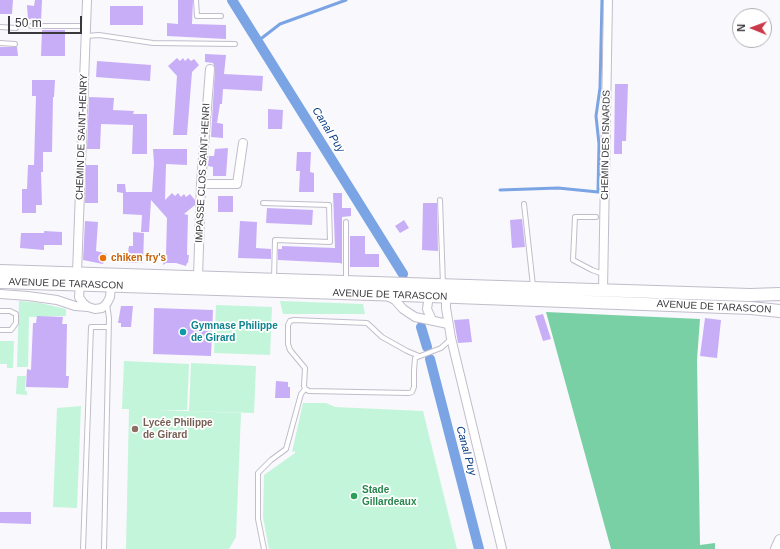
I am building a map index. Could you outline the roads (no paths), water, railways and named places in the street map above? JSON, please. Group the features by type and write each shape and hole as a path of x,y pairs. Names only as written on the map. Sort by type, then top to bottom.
{"main road":[{"name":"AVENUE DE TARASCON","path":"0,271 78,279 111,286 385,294 437,290 533,288 750,295 780,294"},
{"name":"AVENUE DE TARASCON","path":"0,282 198,277 274,279 346,282 437,290 751,308 780,311"}],"street":[{"name":"CHEMIN DE SAINT-HENRY","path":"87,0 78,279 82,303 88,307"},
{"name":"CHEMIN DES ISNARDS","path":"603,291 608,0"},
{"name":"IMPASSE CLOS SAINT-HENRI","path":"198,277 200,184 210,69"},
{"path":"200,184 237,184 243,143"},
{"path":"0,294 57,300 75,306 95,309 102,308 107,303 110,297 111,286"},
{"path":"432,320 428,309 437,290"},
{"path":"437,290 448,324 502,549"},
{"path":"385,294 395,300 415,317 448,324"},
{"path":"776,549 780,540"}],"lane":[{"path":"196,0 197,16 221,16"},
{"path":"31,26 86,26"},
{"path":"0,27 16,28"},
{"path":"85,36 99,35 153,43 234,44"},
{"path":"0,43 15,44"},
{"path":"437,290 440,200"},
{"path":"263,202 329,205 330,242 275,240 274,279"},
{"path":"524,204 533,288"},
{"path":"596,217 575,217 573,260 603,274"},
{"path":"346,222 346,282"},
{"path":"104,549 108,327 107,303"},
{"path":"0,311 10,311 16,314 16,323 11,330 0,330"},
{"path":"264,549 258,519 258,472 286,449 301,394 305,389 305,368 290,350 288,344 288,325 290,321 367,323 382,337 419,356"},
{"path":"83,549 91,327 108,327"},
{"path":"305,389 309,391 412,392 414,387 415,358 432,353 441,348 451,338"}],"waterway":[{"name":"Canal Puy","path":"232,0 403,274"},
{"path":"258,41 280,24 346,0"},
{"path":"500,190 558,188 598,192 599,144 596,116 600,88 602,0"},
{"name":"Canal Puy","path":"421,327 427,347"},
{"name":"Canal Puy","path":"430,359 479,549"}],"place":[{"name":"chiken fry's","path":"103,258"},
{"name":"Gymnase Philippe de Girard","path":"183,332"},
{"name":"Lycée Philippe de Girard","path":"135,429"},
{"name":"Stade Gillardeaux","path":"354,496"}]}
